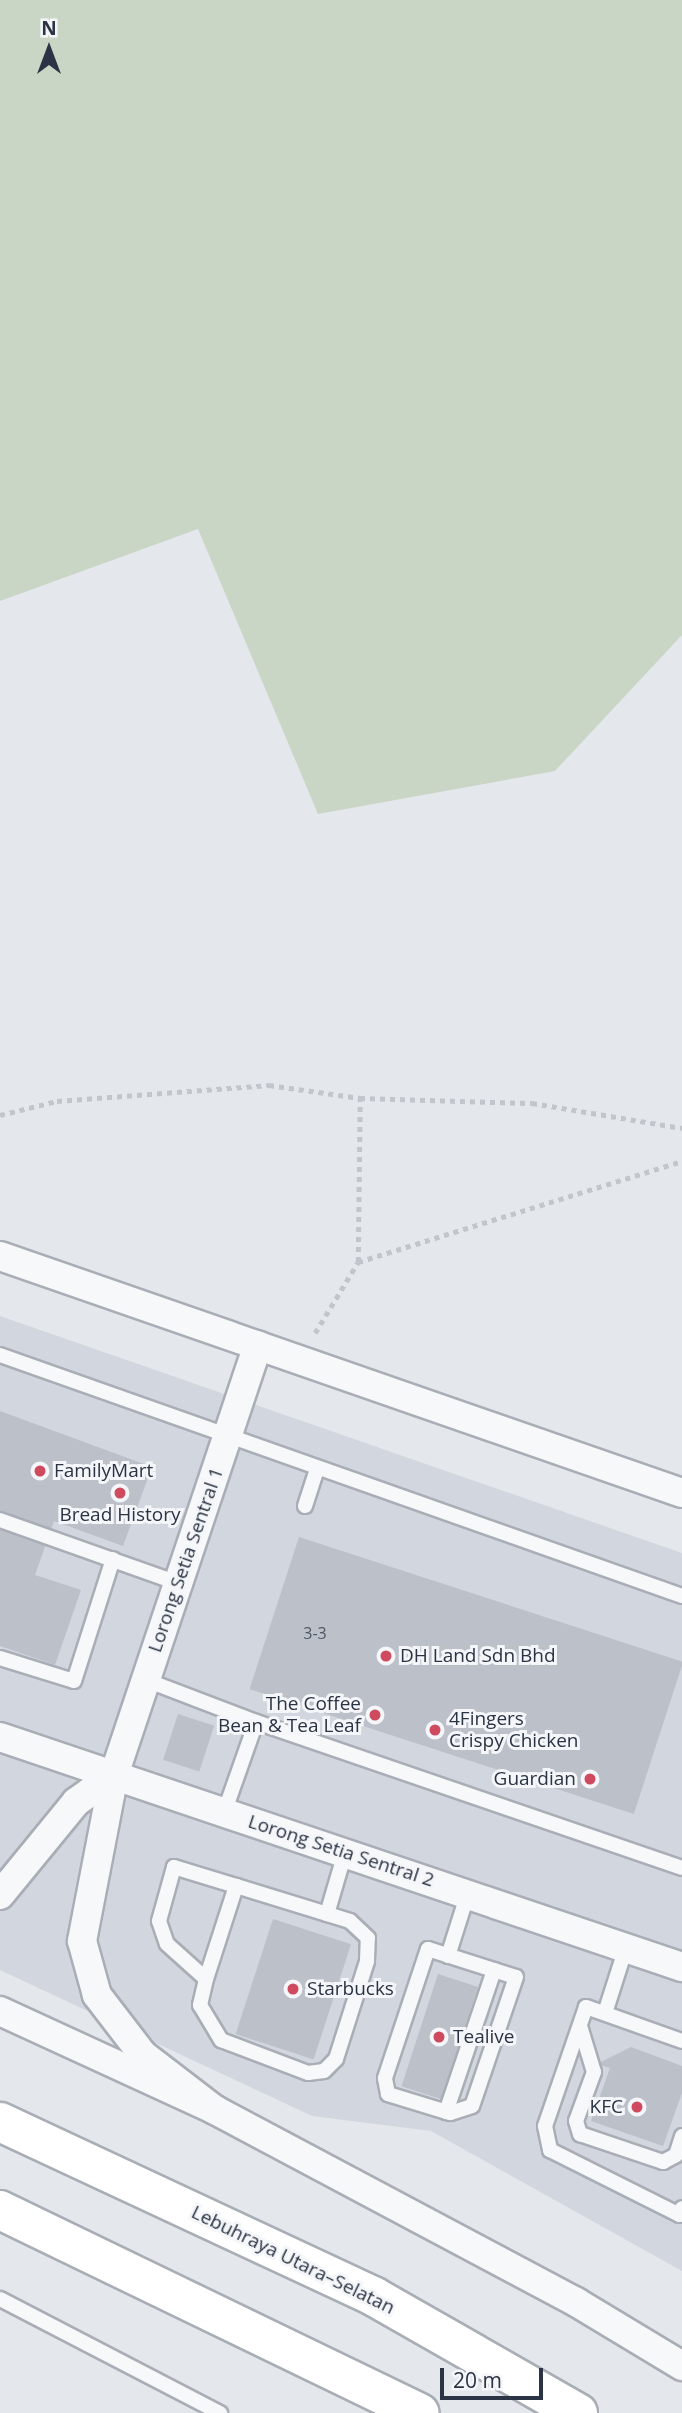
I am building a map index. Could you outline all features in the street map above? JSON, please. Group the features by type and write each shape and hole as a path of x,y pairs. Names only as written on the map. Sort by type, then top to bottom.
{"highway":[{"name":"Lebuhraya Utara–Selatan","path":"0,2122 373,2296 578,2413"},
{"path":"0,2210 420,2413"}],"street":[{"path":"0,1255 682,1493"},
{"name":"Lorong Setia Sentral 1","path":"215,2110 144,2055 97,1995 82,1941 114,1775 258,1345"},
{"name":"Lorong Setia Sentral 2","path":"0,1737 682,1967"},
{"path":"0,1895 76,1802 114,1775"},
{"path":"0,2011 215,2110 576,2302 682,2366"}],"lane":[{"path":"0,1355 227,1438 682,1596"},
{"path":"306,1506 317,1469"},
{"path":"0,1520 178,1583"},
{"path":"0,1658 74,1681 113,1559"},
{"path":"146,1680 256,1722 682,1868"},
{"path":"225,1813 256,1722"},
{"path":"327,1914 345,1853"},
{"path":"206,1979 167,1944 159,1921 174,1867 236,1886 327,1914 350,1922 368,1938 336,2059 324,2071 308,2073 221,2040 206,2025 200,2005 236,1886"},
{"path":"448,1956 468,1893"},
{"path":"605,2013 625,1947"},
{"path":"428,1949 448,1956 516,1977 472,2106 446,2112 388,2094 385,2078 428,1949"},
{"path":"446,2112 494,1970"},
{"path":"682,2041 586,2007 545,2126 550,2150 680,2215 682,2208"},
{"path":"580,2026 594,2072 576,2121 580,2134 663,2162 676,2155 682,2136"},
{"path":"0,2299 220,2413"}],"path":[{"path":"0,1115 57,1101 269,1085 360,1098 532,1103 682,1128"},
{"path":"299,1360 358,1262 360,1098"},
{"path":"358,1262 682,1161"}],"shaded area":[{"path":"0,1316 682,1553 682,2271 431,2131 312,2116 0,1970"}],"green space":[{"path":"0,0 682,0 682,635 555,771 318,814 198,529 0,601"}],"building":[{"path":"0,1411 152,1467 123,1546 54,1521 35,1575 81,1590 55,1665 0,1646"},
{"path":"299,1537 682,1661 634,1814 250,1689"},
{"path":"178,1714 214,1726 199,1771 163,1760"},
{"name":"Starbucks","path":"273,1919 351,1944 314,2059 236,2034"},
{"name":"Tealive","path":"438,1974 478,1987 441,2099 402,2086"},
{"name":"KFC","path":"631,2047 682,2066 682,2093 663,2146 591,2121 610,2068 597,2064"}],"place":[{"name":"FamilyMart","path":"40,1471"},
{"name":"Bread History","path":"120,1493"},
{"name":"DH Land Sdn Bhd","path":"386,1656"},
{"name":"The Coffee Bean & Tea Leaf","path":"375,1715"},
{"name":"4Fingers Crispy Chicken","path":"435,1730"},
{"name":"Guardian","path":"590,1779"},
{"name":"Starbucks","path":"293,1989"},
{"name":"Tealive","path":"439,2037"},
{"name":"KFC","path":"637,2107"}]}
